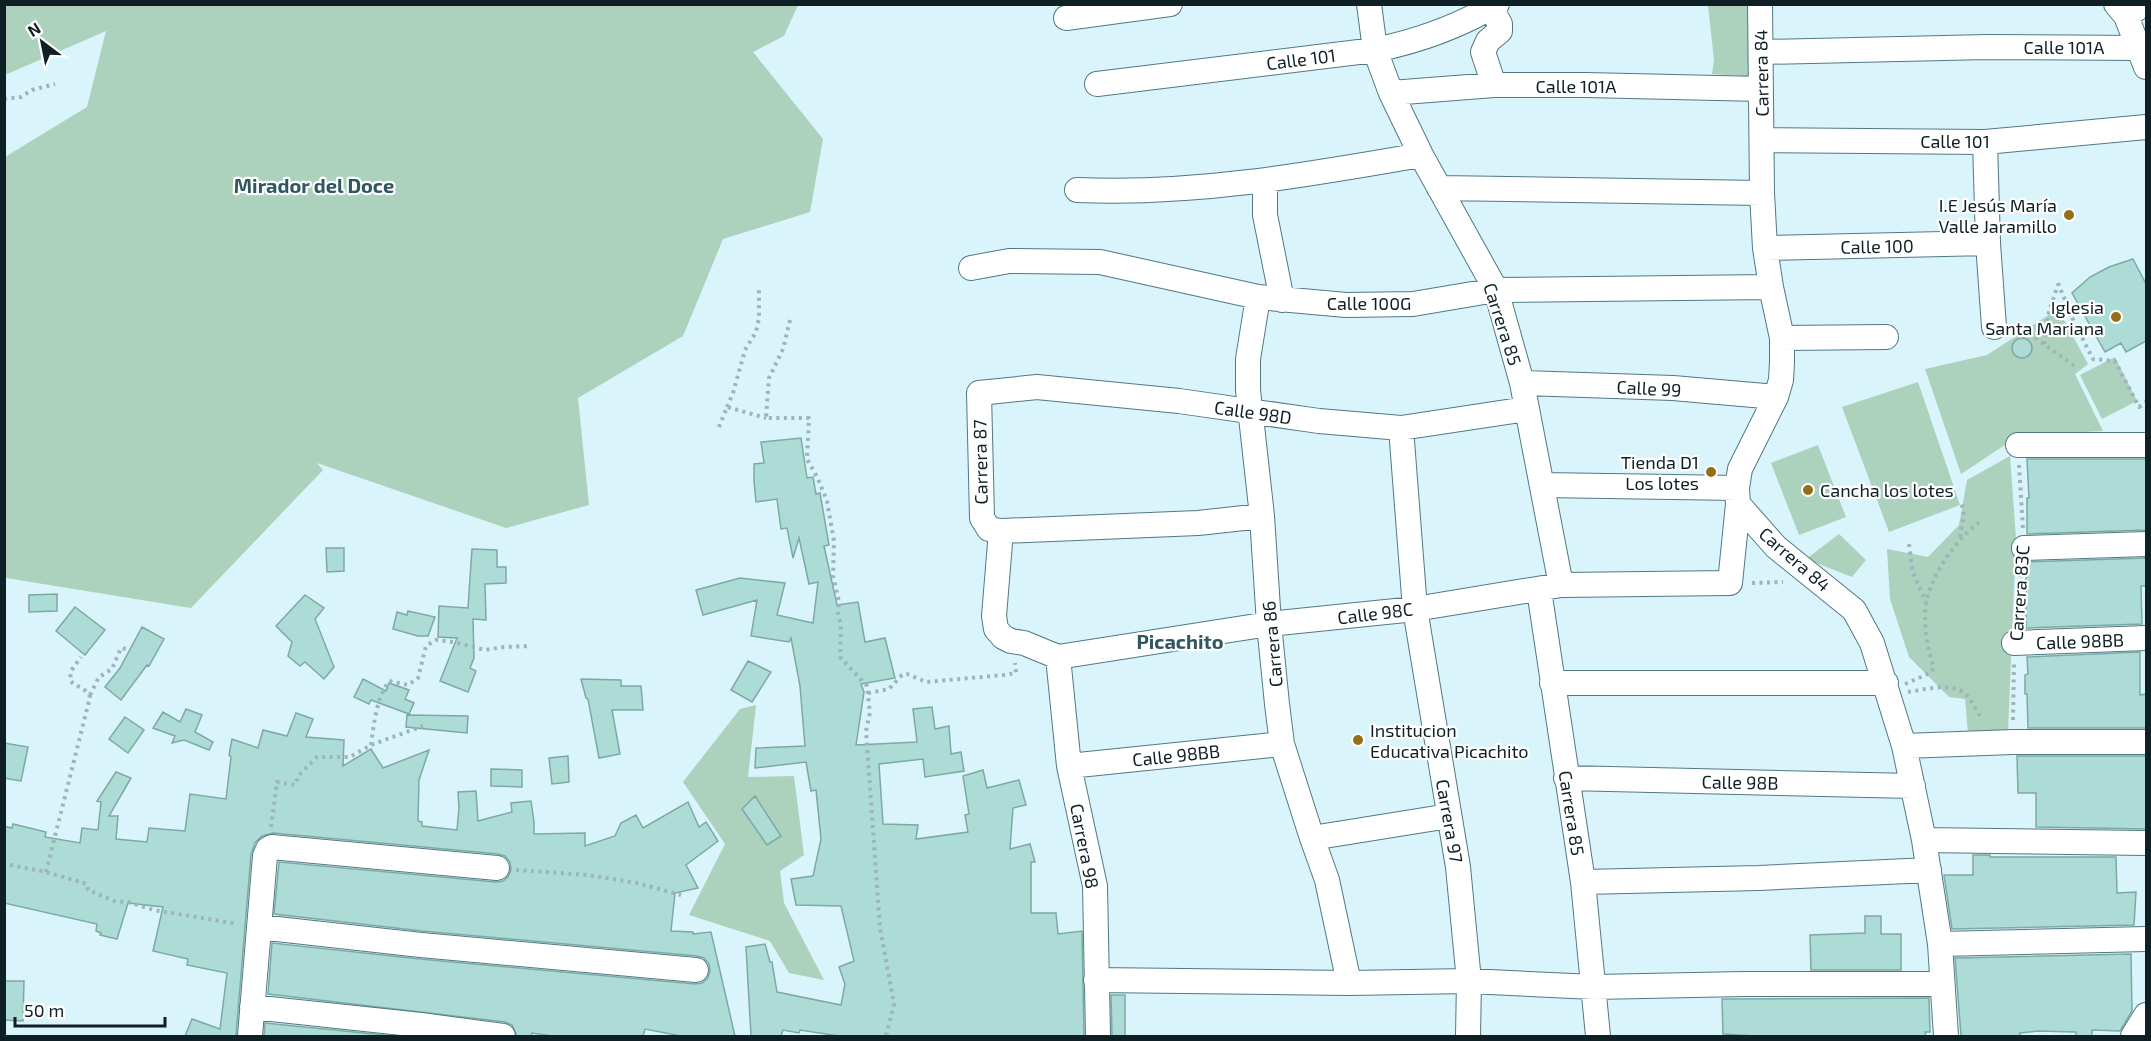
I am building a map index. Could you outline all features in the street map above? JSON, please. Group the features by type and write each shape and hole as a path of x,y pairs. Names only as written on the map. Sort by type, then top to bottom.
{"street":[{"path":"1066,18 1170,4"},
{"name":"Carrera 85","path":"1369,4 1375,50 1391,93 1421,155 1496,290 1522,383 1542,485 1550,588 1552,683 1583,882 1598,1036"},
{"name":"Carrera 84","path":"1760,4 1762,193 1765,248 1782,338 1782,380 1776,397 1740,469 1737,496 1776,547 1854,610 1872,643 1904,746 1924,840 1941,944 1946,1036"},
{"path":"1494,6 1500,31 1488,41 1483,52 1494,85"},
{"name":"Calle 101","path":"1097,84 1375,50 1410,43 1448,30 1494,6"},
{"path":"2129,8 2143,57"},
{"name":"Calle 101A","path":"1762,52 1988,46 2143,57"},
{"name":"Calle 101A","path":"1391,93 1494,85 1761,89"},
{"name":"Calle 101","path":"1762,140 1985,142 2146,127"},
{"path":"1985,142 1988,243 1994,327"},
{"path":"1077,190 1127,192 1264,181 1421,155"},
{"path":"1264,181 1265,215 1282,300"},
{"path":"1439,188 1762,193"},
{"name":"Calle 100","path":"1765,248 1988,243"},
{"name":"Calle 100G","path":"971,268 1009,261 1100,262 1258,297 1346,305 1413,304 1496,290 1771,287"},
{"name":"Carrera 86","path":"1258,297 1248,359 1250,411 1262,516 1269,624 1282,744 1327,880 1349,982"},
{"path":"1782,338 1886,337"},
{"name":"Calle 99","path":"1522,383 1673,388 1776,397"},
{"name":"Calle 98D","path":"979,393 1037,387 1179,401 1320,421 1401,428 1526,409"},
{"name":"Carrera 87","path":"979,393 982,518 989,529 1001,531"},
{"name":"Carrera 97","path":"1401,428 1415,609 1458,867 1469,981 1468,1036"},
{"path":"2018,445 2146,446"},
{"path":"1542,485 1737,496 1730,583"},
{"path":"1058,657 1024,643 1011,641 1003,637 996,629 994,616 1001,531 1198,523 1262,516"},
{"path":"2024,548 2146,544"},
{"name":"Calle 98C","path":"1058,657 1269,624 1415,609 1550,588 1730,583"},
{"name":"Calle 98BB","path":"2014,643 2146,638"},
{"name":"Carrera 98","path":"1058,657 1069,766 1095,886 1098,1036"},
{"path":"1552,683 1780,682 1888,690"},
{"path":"1904,746 2013,742 2146,742"},
{"name":"Calle 98BB","path":"1069,766 1282,744"},
{"name":"Calle 98B","path":"1566,778 1913,786"},
{"path":"1312,838 1449,816"},
{"path":"1924,840 2146,843"},
{"path":"250,1036 265,856 268,849 272,847 497,868"},
{"path":"1583,882 1759,878 1929,870"},
{"path":"259,927 421,945 696,970"},
{"path":"1941,944 2146,939"},
{"path":"1096,980 1469,981 1594,987 1942,984"},
{"path":"252,1007 503,1036"},
{"path":"2133,1036 2146,1015"}],"path":[{"path":"4,99 21,97 32,90 55,84"},
{"path":"2044,344 2049,312 2058,283 2093,359 2115,361 2139,406 2146,402"},
{"path":"719,427 733,393 745,350 756,332 759,318 759,289"},
{"path":"766,418 769,378 783,349 790,320"},
{"path":"1994,327 2009,329 2021,338 2026,332 2077,368"},
{"path":"727,407 766,418 809,418 807,459 826,501 834,541 833,576 841,625 840,657 867,686 868,693 870,713 866,731 880,928 894,1004 886,1036"},
{"name":"Carrera 83C","path":"2013,742 2014,643 2024,548 2018,445"},
{"path":"1959,541 1963,526 1961,500"},
{"path":"1926,603 1942,565 1963,535 1979,522"},
{"path":"1888,690 1930,673 1934,667 1927,648 1926,603 1913,573 1909,544"},
{"path":"1730,583 1786,582"},
{"path":"371,745 376,710 384,688 389,681 408,685 418,678 426,646 436,640 485,650 504,646 531,646"},
{"path":"868,693 890,689 902,675 907,674 926,682 937,682 1016,673 1014,657 1024,643"},
{"path":"118,663 121,648 126,649"},
{"path":"81,657 71,671 70,680 73,684 83,687 90,695"},
{"path":"46,872 90,695 99,677 112,669 124,657"},
{"path":"1888,690 1957,689 1965,694 1980,716"},
{"path":"268,849 277,782 295,785 299,775 317,757 350,757 371,745 423,726"},
{"path":"10,866 46,872 87,884 88,890 114,901 128,902 154,910 197,918 259,927"},
{"path":"497,868 588,875 637,883 681,895"}],"green space":[{"path":"5,4 798,5 784,36 753,52 823,139 810,212 723,239 683,336 578,398 589,505 506,528 317,463 323,470 191,608 6,578 4,577 5,157 87,107 106,31 5,75"},
{"path":"1708,5 1750,5 1755,77 1712,74 1714,60"},
{"path":"2058,309 2088,364 2075,374 2103,431 2020,435 1961,474 1925,369 1987,355"},
{"path":"2115,357 2137,401 2102,419 2080,375"},
{"path":"1918,382 1960,505 1889,532 1842,407"},
{"name":"Cancha los lotes","path":"1818,445 1846,517 1799,535 1771,463"},
{"path":"2010,456 2016,538 2008,733 1968,733 1965,699 1949,697 1909,657 1890,599 1887,549 1928,557 1959,525 1967,480"},
{"path":"1839,534 1866,560 1852,577 1806,559"},
{"path":"756,705 748,777 794,776 804,855 780,871 784,903 824,980 789,973 770,941 689,915 725,844 683,782 740,709"}],"building":[{"name":"Iglesia Santa Mariana","path":"2133,259 2146,284 2146,341 2126,352 2121,343 2105,352 2072,293 2090,277 2109,267"},
{"path":"2022,338 2029,341 2032,348 2029,355 2022,358 2015,355 2012,348 2015,341"},
{"path":"801,438 807,478 813,477 816,494 820,493 829,545 824,546 837,605 858,602 865,642 885,638 895,678 861,684 864,692 856,745 917,742 913,709 932,707 935,729 949,726 951,754 961,752 964,771 925,777 923,759 879,764 883,824 918,825 916,839 968,832 965,815 969,814 963,776 983,770 987,788 1019,780 1026,805 1013,808 1010,849 1030,844 1035,862 1031,862 1031,913 1056,913 1058,934 1082,931 1084,1036 839,1036 800,1030 799,1033 783,1030 781,1036 751,1036 746,947 765,944 770,962 772,962 777,992 841,1005 845,984 839,967 854,961 841,906 796,905 791,879 813,876 821,839 816,790 811,791 806,762 755,768 756,748 805,746 800,686 791,638 789,642 751,636 757,600 703,615 696,590 740,578 785,583 777,615 813,623 818,582 809,584 799,538 793,558 787,528 781,529 777,499 756,502 754,481 754,464 764,463 761,442"},
{"path":"2027,459 2146,459 2146,530 2027,534 2027,498 2029,498"},
{"path":"326,548 344,548 344,571 327,572"},
{"path":"472,549 497,550 497,567 506,567 506,583 485,584 486,620 473,619 474,658 470,668 476,671 468,692 440,681 457,638 438,637 439,606 468,608"},
{"path":"2146,558 2146,586 2141,586 2142,624 2026,628 2026,562"},
{"path":"57,594 57,611 29,612 29,595"},
{"path":"305,595 324,608 315,619 334,667 324,679 305,662 300,666 288,656 292,642 276,626"},
{"path":"75,607 105,630 85,655 56,631"},
{"path":"408,611 435,617 428,636 418,636 393,629 397,612 407,615"},
{"path":"142,627 164,639 149,666 147,665 121,700 105,687 120,668"},
{"path":"2140,652 2140,695 2146,694 2146,728 2028,728 2027,694 2025,694 2025,675 2028,674 2027,657"},
{"path":"748,661 771,672 752,702 731,690"},
{"path":"363,679 386,691 389,683 409,690 405,699 414,703 409,714 371,700 369,704 354,697"},
{"path":"581,679 621,680 621,686 641,686 643,710 612,710 620,754 599,758 588,699"},
{"path":"186,709 202,715 195,732 213,742 209,750 184,740 172,743 175,736 153,728 163,712 180,722"},
{"path":"296,713 313,719 306,737 344,740 343,766 371,749 383,768 429,750 419,780 418,821 422,822 422,826 457,830 458,792 476,791 478,821 512,812 511,803 531,801 534,834 585,833 585,846 615,836 621,823 636,815 643,828 688,802 699,827 706,822 718,841 686,865 698,888 675,893 671,931 693,932 693,934 711,932 735,1036 681,1036 645,1029 643,1036 553,1036 532,1033 531,1036 517,1036 512,1025 505,1022 268,994 272,943 695,984 702,983 708,978 709,964 704,958 697,956 422,931 274,914 279,862 496,882 508,877 511,870 510,862 505,856 498,854 273,833 262,836 255,843 251,855 236,1036 185,1036 192,1019 220,1029 227,973 187,965 188,959 153,951 163,907 128,903 117,939 100,935 101,933 96,931 97,924 4,903 4,826 12,828 13,824 46,832 45,837 80,843 82,828 98,830 101,802 97,801 116,772 131,778 109,816 118,816 116,839 147,842 149,828 185,831 190,794 226,799 232,739 258,748 263,730 287,736"},
{"path":"407,715 468,716 467,733 406,727"},
{"path":"125,717 144,730 128,753 109,739"},
{"path":"4,743 28,747 21,781 4,778"},
{"path":"568,756 569,782 552,784 549,758"},
{"path":"2017,756 2146,756 2146,829 2036,827 2036,793 2018,793"},
{"path":"491,769 522,770 522,787 491,786"},
{"path":"755,796 781,836 767,845 742,809"},
{"path":"1973,855 2116,857 2117,893 2136,892 2134,925 1952,929 1944,875 1973,875"},
{"path":"1865,916 1881,916 1881,934 1901,934 1901,970 1811,970 1810,935 1865,933"},
{"path":"2131,954 2132,1011 2120,1031 2092,1030 2092,1036 2076,1036 2076,1032 2038,1031 2020,1033 2020,1036 1961,1036 1955,958"},
{"path":"4,981 24,981 23,1021 4,1020"},
{"path":"1111,995 1125,995 1125,1036 1112,1036"},
{"path":"1929,998 1930,1032 1925,1032 1926,1036 1723,1034 1722,999"},
{"path":"265,1023 394,1036 264,1036"}],"place":[{"name":"I.E Jesús María Valle Jaramillo","path":"2069,215"},
{"name":"Iglesia Santa Mariana","path":"2116,317"},
{"name":"Tienda D1 Los lotes","path":"1711,472"},
{"name":"Cancha los lotes","path":"1808,490"},
{"name":"Institucion Educativa Picachito","path":"1358,740"}],"district":[{"name":"Mirador del Doce","path":"314,185"},
{"name":"Picachito","path":"1180,641"}]}
